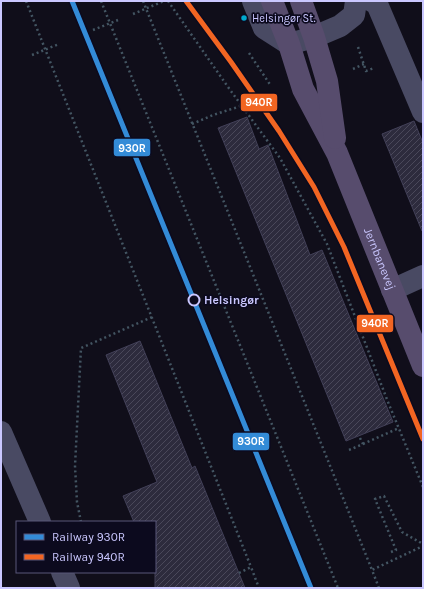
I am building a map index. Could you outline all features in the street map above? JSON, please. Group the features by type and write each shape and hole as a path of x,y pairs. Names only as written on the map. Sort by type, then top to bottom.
{"main road":[{"name":"Jernbanevej","path":"272,1 289,44 303,89 337,153 423,366"},
{"name":"Jernbanevej","path":"301,1 314,37 327,81 337,153"}],"street":[{"path":"253,1 264,28 289,44 314,37 340,26 354,15 356,1"},
{"path":"372,1 377,4 423,112"},
{"path":"392,290 423,276"},
{"path":"1,432 40,521"},
{"path":"62,573 69,588"}],"path":[{"path":"26,1 259,588"},
{"path":"101,1 338,588"},
{"path":"143,1 378,588"},
{"path":"133,14 164,1"},
{"path":"168,1 241,106 280,158 327,244 423,487"},
{"path":"93,30 118,20"},
{"path":"32,55 59,44"},
{"path":"192,124 213,115 241,106"},
{"path":"81,521 77,502 75,466 81,348 152,317"},
{"path":"349,450 399,428"},
{"path":"359,436 363,444"},
{"path":"391,552 396,550 375,498 384,496 402,532 423,545"},
{"path":"372,570 423,545"},
{"path":"239,573 251,567"}],"building":[{"path":"247,117 259,149 268,145 310,255 322,250 393,422 346,441 218,128"},
{"path":"414,121 423,143 423,231 382,134"},
{"path":"140,341 192,468 195,466 245,588 155,588 156,521 134,521 123,496 157,482 106,355"}],"rail line":[{"name":"930R","path":"72,1 311,588"},
{"name":"940R","path":"186,1 279,131 314,187 344,247 423,439"}],"place":[{"name":"Helsingør St.","path":"244,18"},
{"name":"Helsingør","path":"194,300"}]}
